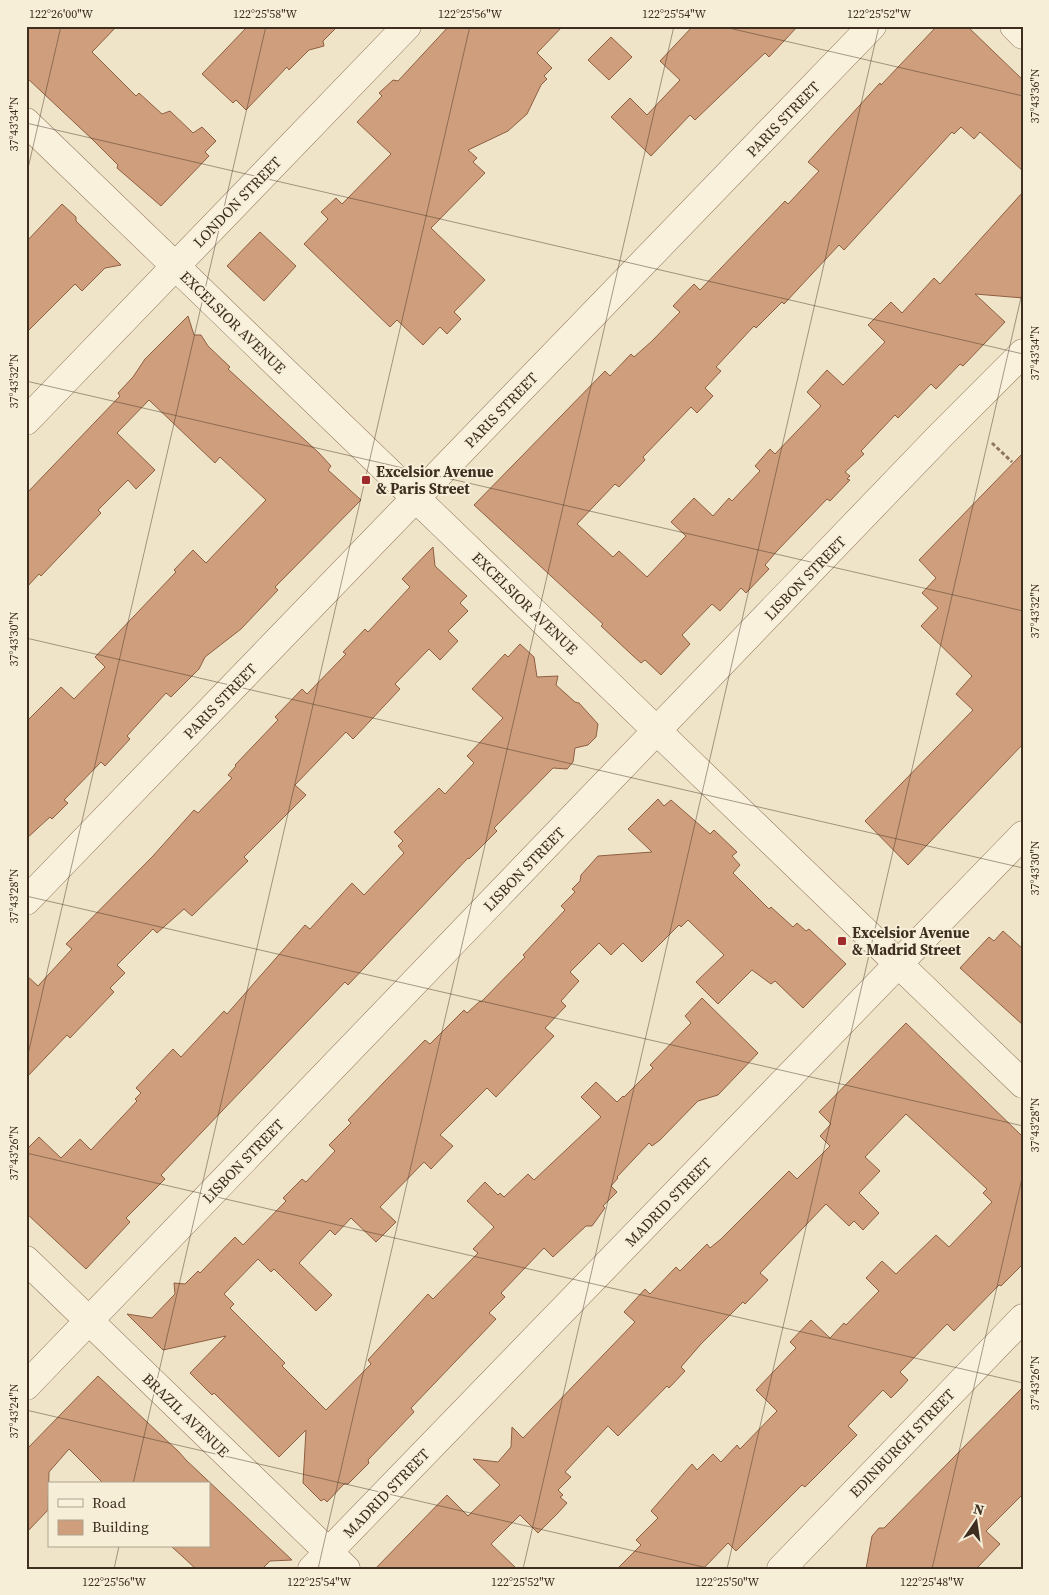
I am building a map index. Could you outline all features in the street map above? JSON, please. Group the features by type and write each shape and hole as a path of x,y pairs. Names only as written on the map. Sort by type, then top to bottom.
{"street":[{"name":"LONDON STREET","path":"26,420 407,26"},
{"name":"PARIS STREET","path":"26,902 872,26"},
{"path":"1014,26 1023,35"},
{"name":"EXCELSIOR AVENUE","path":"26,122 1023,1084"},
{"name":"LISBON STREET","path":"26,1386 941,435 1023,353"},
{"name":"MADRID STREET","path":"329,1563 1023,835"},
{"name":"BRAZIL AVENUE","path":"26,1260 329,1563"},
{"name":"EDINBURGH STREET","path":"781,1569 1023,1318"}],"path":[{"path":"992,443 1012,462"}],"building":[{"path":"26,26 117,26 92,52 136,96 139,93 162,114 170,111 193,133 202,127 216,141 205,152 209,156 161,206 117,168 118,165 93,140 26,77"},
{"path":"248,26 338,26 323,41 324,46 309,50 289,70 287,67 246,110 236,100 233,103 202,74"},
{"path":"449,26 563,26 537,53 552,68 544,76 547,79 541,85 527,114 508,131 468,150 477,158 473,162 485,173 431,228 485,280 454,312 461,319 447,334 440,327 423,345 397,320 390,327 304,244 328,219 321,212 336,198 342,204 391,154 357,122 382,96 379,93 393,80 398,81"},
{"path":"693,26 798,26 769,57 765,53 695,120 690,115 651,156 611,117 630,98 647,115 680,80 660,61"},
{"path":"937,26 967,26 1023,80 1023,171 980,132 974,139 961,127 954,134 952,132 844,250 839,245 784,304 782,302 756,328 754,326 716,367 721,371 705,388 713,396 697,413 691,407 643,457 645,460 619,487 615,484 577,524 613,557 619,551 647,577 686,536 671,522 694,498 713,516 729,498 732,501 760,471 755,466 770,449 775,454 821,406 807,392 827,370 843,385 885,342 868,325 891,302 902,313 934,278 940,284 1023,192 1023,298 975,294 1005,322 963,366 960,364 936,389 931,384 898,418 895,415 861,451 864,454 845,472 850,476 847,479 850,480 830,501 827,499 777,551 765,565 769,569 746,593 741,588 720,611 712,604 682,635 690,644 661,675 645,660 641,663 631,654 601,626 603,624 474,505 605,371 610,376 631,354 634,357 652,341 680,312 673,306 694,284 700,290 785,201 788,204 819,171 808,162 880,83 881,85"},
{"path":"611,37 632,57 609,80 588,60"},
{"path":"62,204 76,217 76,221 121,265 105,268 82,291 75,284 26,333 26,242"},
{"path":"260,232 296,266 264,301 227,266"},
{"path":"188,316 194,335 201,335 208,346 230,367 228,369 319,453 331,466 328,470 361,500 275,587 278,590 241,629 205,657 199,669 171,697 166,693 127,736 130,739 105,766 101,762 64,800 68,803 52,819 50,817 26,839 26,722 61,687 74,699 105,667 95,657 176,572 174,570 193,550 206,563 266,500 220,457 215,463 149,400 117,433 155,470 136,489 128,480 98,510 101,513 41,576 39,574 26,588 26,494 120,396 118,393 133,377 145,359"},
{"path":"1023,453 1023,744 908,865 865,821 973,710 956,694 972,676 921,626 938,608 922,593 936,578 919,560"},
{"path":"433,547 435,566 467,596 460,603 468,611 448,631 458,641 440,660 429,649 395,684 400,689 353,739 346,732 295,785 306,795 244,857 248,861 192,916 184,909 157,933 153,929 117,965 125,973 110,988 114,992 70,1038 67,1035 26,1078 26,975 38,986 72,949 66,944 153,856 194,810 198,813 232,778 228,775 235,765 278,720 275,717 302,689 307,694 346,654 343,652 365,629 368,632 410,587 402,579"},
{"path":"520,644 534,657 537,677 558,676 556,685 575,702 579,703 598,724 596,737 588,745 575,748 573,762 567,769 553,768 494,828 497,831 468,858 348,985 345,982 161,1175 165,1179 126,1218 130,1222 86,1269 26,1213 26,1150 39,1137 61,1158 80,1139 91,1150 137,1101 135,1099 141,1093 136,1088 173,1049 181,1057 224,1011 227,1014 305,925 310,929 352,883 364,895 404,853 398,846 403,841 394,832 439,788 445,794 474,763 467,756 503,718 472,689 505,654 508,657"},
{"path":"658,799 664,806 671,800 710,834 714,830 737,852 732,856 740,865 733,873 769,909 771,907 793,927 797,923 806,931 809,929 846,964 803,1008 775,981 771,984 752,970 718,1004 696,982 724,955 688,920 681,927 679,925 642,962 623,943 611,955 599,943 570,972 579,981 561,1001 566,1006 545,1028 554,1036 496,1097 487,1088 440,1135 453,1146 431,1169 424,1162 380,1207 396,1222 376,1242 351,1218 335,1235 330,1230 299,1263 332,1295 316,1311 274,1269 271,1272 258,1259 224,1294 234,1304 230,1308 285,1363 282,1366 326,1410 371,1364 368,1360 428,1294 433,1299 478,1253 473,1249 494,1227 467,1201 485,1182 498,1195 500,1193 504,1197 528,1174 534,1180 601,1117 581,1097 596,1082 617,1102 624,1097 653,1068 650,1065 691,1023 685,1016 702,998 758,1053 718,1095 698,1101 660,1140 652,1146 649,1143 617,1177 611,1186 617,1192 603,1206 605,1208 592,1226 586,1226 553,1257 544,1248 501,1293 505,1297 489,1313 496,1319 411,1408 414,1412 368,1460 369,1463 348,1484 344,1484 327,1502 324,1499 321,1501 303,1483 306,1430 279,1457 214,1393 212,1395 190,1373 226,1336 163,1350 127,1314 152,1318 175,1294 174,1283 185,1284 198,1271 200,1273 235,1237 243,1245 286,1201 283,1198 302,1179 306,1182 335,1151 329,1145 351,1123 348,1120 425,1040 430,1044 464,1010 467,1013 481,1002 525,957 523,955 565,910 561,906 575,892 572,889 580,881 581,875 598,856 652,852 628,829"},
{"path":"1003,931 1023,949 1023,1025 960,968 989,937 994,941"},
{"path":"906,1023 1023,1137 1023,1264 1001,1286 999,1285 954,1331 947,1324 900,1372 908,1380 901,1388 891,1398 883,1390 848,1426 857,1435 805,1487 802,1485 736,1551 728,1543 703,1569 617,1569 641,1545 636,1540 658,1518 651,1511 692,1464 697,1470 713,1454 721,1462 737,1445 740,1449 777,1411 756,1390 796,1348 790,1342 811,1320 830,1338 844,1323 846,1325 879,1291 866,1278 882,1261 896,1274 936,1235 949,1247 992,1202 983,1193 987,1189 906,1114 865,1157 880,1171 859,1193 879,1213 863,1230 854,1221 849,1226 826,1204 760,1273 768,1280 701,1344 681,1367 685,1371 669,1388 667,1386 618,1436 608,1426 565,1472 571,1477 558,1490 563,1495 560,1497 567,1503 558,1513 538,1533 520,1515 491,1544 517,1569 375,1569 447,1495 468,1516 500,1485 473,1459 498,1462 511,1447 512,1427 523,1438 635,1322 624,1312 645,1289 650,1294 676,1267 680,1271 707,1244 710,1248 789,1171 797,1179 830,1146 820,1136 831,1124 819,1112"},
{"path":"98,1376 209,1482 102,1482 69,1449 49,1472 48,1510 26,1533 26,1450"},
{"path":"1023,1387 1023,1494 986,1531 1000,1544 976,1569 866,1569 872,1536 879,1528 884,1528"},
{"path":"210,1483 292,1560 270,1561 262,1569 196,1569 173,1548 210,1548"}],"place":[{"name":"Excelsior Avenue & Paris Street","path":"366,480"},
{"name":"Excelsior Avenue & Madrid Street","path":"842,941"}]}
